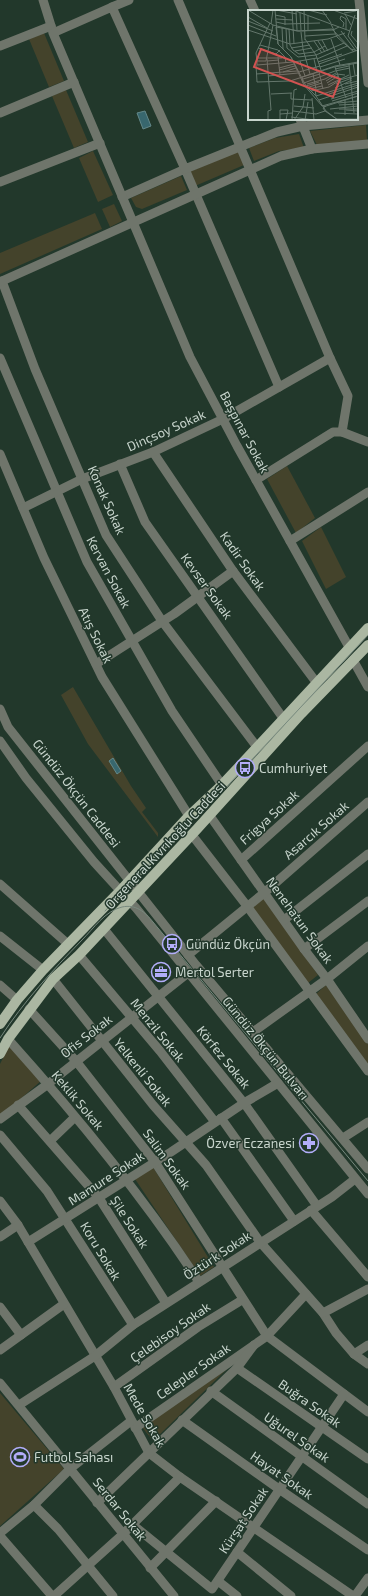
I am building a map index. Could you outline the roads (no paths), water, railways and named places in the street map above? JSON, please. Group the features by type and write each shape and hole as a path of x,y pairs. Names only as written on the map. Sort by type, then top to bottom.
{"main road":[{"path":"0,1024 17,1000 43,970 121,890 189,816 222,785 316,682 368,628"},
{"name":"Orgeneral Kıvrıkoğlu Caddesi","path":"0,1054 8,1039 53,980 210,816 301,714 368,645"}],"street":[{"name":"Başpınar Sokak","path":"43,0 52,30 190,357 256,480 349,647"},
{"path":"0,46 52,30 129,0"},
{"path":"178,0 330,358 348,396 342,432"},
{"path":"250,0 255,10"},
{"path":"359,0 359,23 368,83"},
{"path":"112,7 185,170 279,387"},
{"path":"0,113 74,82"},
{"path":"122,197 301,123 368,120"},
{"path":"301,123 312,149"},
{"path":"0,182 100,143"},
{"path":"1,282 281,156 312,149 368,144"},
{"name":"Konak Sokak","path":"1,282 35,370 106,535 162,620 257,747"},
{"name":"Kervan Sokak","path":"0,358 87,562 172,711 222,785"},
{"name":"Dinçsoy Sokak","path":"23,508 82,479 153,452 223,419 330,358"},
{"path":"256,480 333,432 342,432 368,442"},
{"name":"Kadir Sokak","path":"153,452 233,571 316,682"},
{"name":"Atış Sokak","path":"0,454 44,558 96,664 189,816"},
{"name":"Kevser Sokak","path":"120,464 145,522 283,718"},
{"path":"290,541 368,492"},
{"path":"96,664 198,597 233,571"},
{"path":"353,660 368,687"},
{"name":"Gündüz Ökçün Caddesi","path":"0,709 8,727 139,890"},
{"path":"0,741 26,778 94,862 130,900"},
{"name":"Frigya Sokak","path":"241,860 368,746"},
{"name":"Asarcık Sokak","path":"188,955 264,893 368,802"},
{"name":"Nenehatun Sokak","path":"210,816 327,979 368,1039"},
{"path":"192,835 247,906 368,1071"},
{"path":"284,920 368,854"},
{"path":"0,884 68,944"},
{"name":"Gündüz Ökçün Bulvarı","path":"139,890 188,955 368,1169"},
{"name":"Gündüz Ökçün Bulvarı","path":"130,900 368,1194"},
{"path":"304,949 368,900"},
{"name":"Körfez Sokak","path":"107,925 159,996 244,1103 314,1208 368,1277"},
{"path":"0,936 43,970"},
{"path":"253,1032 327,979 368,946"},
{"name":"Menzil Sokak","path":"78,955 218,1120 294,1221"},
{"name":"Ofis Sokak","path":"0,1119 48,1084 188,973"},
{"name":"Yelkenli Sokak","path":"53,980 153,1105 206,1165 260,1242 323,1313 336,1333 354,1354 368,1364"},
{"path":"0,985 17,1000"},
{"name":"Salim Sokak","path":"30,1009 76,1061 155,1162 222,1266 242,1300 267,1336 344,1394 367,1409"},
{"name":"Keklik Sokak","path":"8,1039 48,1084 127,1180 199,1282"},
{"name":"Mamure Sokak","path":"28,1242 155,1162 244,1103 278,1083"},
{"name":"Şile Sokak","path":"18,1105 99,1198 166,1303"},
{"path":"50,1141 75,1117"},
{"path":"343,1138 368,1122"},
{"name":"Koru Sokak","path":"0,1135 47,1191 66,1219 101,1278 133,1325"},
{"name":"Öztürk Sokak","path":"18,1406 95,1356 133,1325 222,1266 314,1208 355,1179"},
{"name":"Mede Sokak","path":"0,1201 18,1225 114,1387 149,1453 180,1477 253,1528 354,1596"},
{"path":"0,1237 18,1225"},
{"path":"323,1313 368,1289"},
{"name":"Celepler Sokak","path":"0,1535 34,1505 71,1468 133,1424 267,1336 306,1294"},
{"name":"Çelebisoy Sokak","path":"114,1387 198,1327 242,1300"},
{"path":"0,1350 64,1304"},
{"path":"0,1307 21,1335"},
{"path":"98,1503 237,1368 254,1345"},
{"path":"354,1354 368,1345"},
{"name":"Buğra Sokak","path":"237,1368 368,1460"},
{"name":"Serdar Sokak","path":"0,1384 71,1468 174,1596"},
{"name":"Uğurel Sokak","path":"211,1392 302,1455 368,1504"},
{"name":"Kürşat Sokak","path":"218,1581 344,1394"},
{"name":"Hayat Sokak","path":"182,1420 279,1490 368,1550"},
{"path":"0,1535 53,1596 133,1525 180,1477"},
{"path":"150,1568 216,1501"},
{"path":"34,1505 58,1529 113,1596"},
{"path":"133,1525 212,1588 218,1581 238,1596"},
{"path":"237,1552 291,1596"},
{"path":"354,1596 368,1578"}],"water":[{"path":"145,111 151,126 143,129 137,113"},
{"path":"113,758 121,771 117,774 109,761"}],"tram line":[{"path":"105,911 187,824 217,797 368,635"},
{"path":"0,1038 9,1024 39,987 100,920 116,909 127,906 136,908 150,918 368,1181"}],"place":[{"name":"Cumhuriyet","path":"245,768"},
{"name":"Gündüz Ökçün","path":"172,944"},
{"name":"Mertol Serter","path":"161,972"},
{"name":"Özver Eczanesi","path":"309,1143"},
{"name":"Futbol Sahası","path":"20,1457"}]}
